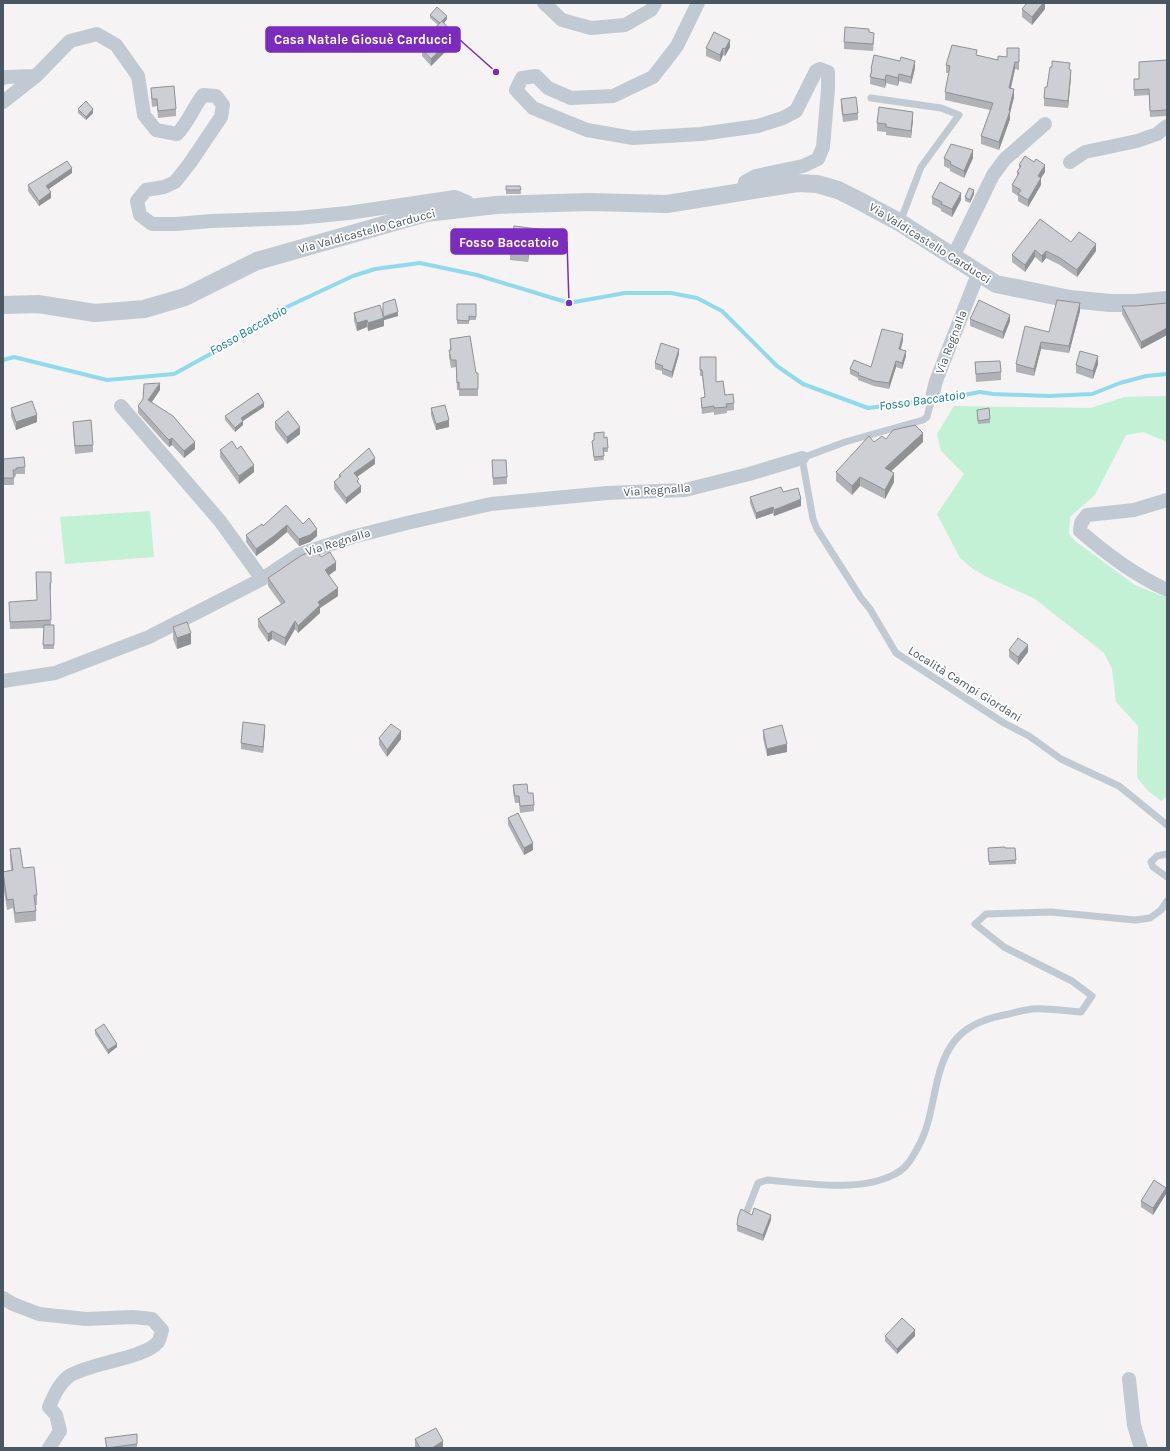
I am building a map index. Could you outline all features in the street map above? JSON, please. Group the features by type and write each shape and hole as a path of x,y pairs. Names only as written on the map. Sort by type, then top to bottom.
{"street":[{"path":"544,3 562,20 591,28 625,25 651,10 655,3"},
{"path":"698,3 677,46 653,78 613,96 571,98 548,88 536,76 522,78 516,90 533,108 587,130 633,138 702,134 751,127 783,118 796,111 816,71 820,68 828,72 823,147 818,160 803,166 756,176 746,182 743,192"},
{"path":"3,102 36,76 70,41 97,34 116,45 138,76 144,115 156,130 177,134 185,126 195,105 203,95 216,96 224,105 221,117 190,163 174,182 164,187 146,190 137,201 140,215 152,224 298,218 348,213 455,198 467,202 470,208"},
{"path":"3,78 36,76"},
{"path":"953,257 993,175 1005,159 1045,124"},
{"path":"1070,162 1085,152 1137,141 1157,134 1167,126"},
{"name":"Via Valdicastello Carducci","path":"3,305 38,304 95,313 144,309 185,297 257,261 426,213 496,205 589,202 667,204 796,183 817,184 838,190 858,200 899,222 978,274 996,284 1070,299 1110,303 1135,303 1167,300"},
{"name":"Via Regnalla","path":"933,393 936,381 978,274"},
{"path":"121,406 220,521 262,579"},
{"name":"Via Regnalla","path":"3,681 54,673 150,637 262,579 298,555 352,537 491,504 606,493 685,490 750,474 802,458"},
{"path":"1167,500 1134,510 1087,515 1081,523 1080,531 1106,553 1146,580 1167,590"},
{"path":"3,1298 13,1304 39,1314 86,1319 133,1317 152,1319 162,1330 158,1342 146,1351 83,1370 69,1376 58,1387 49,1407 56,1415 60,1431 49,1448"},
{"path":"1130,1379 1134,1425 1140,1448"}],"lane":[{"path":"871,98 941,108 959,115 920,167 899,222"},
{"name":"Via Regnalla","path":"802,458 845,442 923,420 927,417 930,409 933,393"},
{"name":"Località Campi Giordani","path":"802,458 813,519 817,529 861,598 870,609 896,653 1004,723 1029,736 1062,759 1119,786 1167,825"},
{"path":"1167,854 1157,856 1151,862 1153,867 1167,877"},
{"path":"747,1212 758,1183 767,1180 848,1186 884,1179 897,1174 910,1163 925,1136 938,1076 949,1047 963,1031 976,1023 1000,1015 1033,1009 1081,1012 1092,996 1072,981 1004,946 976,924 986,914 1051,912 1135,920 1150,918 1161,910 1167,901"}],"green space":[{"path":"1167,396 1167,442 1143,432 1126,435 1095,495 1070,517 1069,534 1075,541 1135,585 1167,598 1167,796 1161,801 1147,790 1137,777 1138,726 1116,702 1112,669 1104,653 1035,599 987,577 973,569 960,558 937,514 964,474 941,451 937,434 954,406 1091,408 1124,397"},
{"path":"150,511 154,557 65,564 60,517"}],"building":[{"path":"1027,3 1043,3 1032,17 1022,9"},
{"path":"437,7 447,16 440,23 430,15"},
{"path":"442,21 454,34 431,59 422,49 429,42 424,38"},
{"path":"845,27 869,29 869,32 874,33 873,44 844,42"},
{"path":"714,32 730,40 725,49 723,48 720,55 706,48"},
{"path":"952,45 977,50 976,55 998,60 998,56 1007,57 1007,48 1019,48 1019,62 1015,62 1009,88 1014,89 1010,111 999,142 981,136 993,103 945,92 950,66 946,65"},
{"path":"874,55 900,61 901,57 915,61 911,77 899,74 898,78 886,75 885,80 870,77"},
{"path":"1167,60 1167,110 1150,111 1149,89 1134,90 1134,79 1139,79 1139,62"},
{"path":"1052,61 1070,63 1069,69 1071,70 1068,101 1044,98 1045,87 1047,87"},
{"path":"174,86 176,109 158,111 157,99 152,99 151,88"},
{"path":"856,97 858,113 843,115 841,99"},
{"path":"86,101 93,109 86,117 78,109"},
{"path":"879,107 913,112 911,131 886,127 886,124 877,123"},
{"path":"951,144 973,150 964,171 950,164 951,162 944,158"},
{"path":"1025,156 1034,162 1036,159 1045,165 1038,176 1041,178 1028,200 1018,194 1021,190 1012,185 1019,173 1017,172 1021,166 1019,165"},
{"path":"67,161 72,168 46,186 51,192 39,201 28,185"},
{"path":"940,182 961,193 952,209 941,204 942,202 932,197"},
{"path":"506,186 520,186 521,190 506,190"},
{"path":"969,188 974,190 970,200 965,197"},
{"path":"1040,219 1071,242 1079,232 1096,244 1077,270 1060,258 1046,251 1042,256 1035,250 1025,265 1012,255"},
{"path":"514,226 538,229 536,244 529,243 528,251 510,249"},
{"path":"395,299 398,312 383,317 383,303"},
{"path":"979,300 1010,315 1003,332 970,319"},
{"path":"1057,300 1080,303 1069,346 1041,342 1034,369 1016,364 1025,326 1049,332"},
{"path":"1167,303 1167,328 1141,342 1122,306"},
{"path":"457,304 476,304 476,317 469,316 469,321 457,320"},
{"path":"380,305 384,318 368,323 367,320 357,323 354,313"},
{"path":"882,329 903,334 899,349 906,351 902,363 896,361 889,383 874,381 858,375 859,373 850,369 854,360 871,367"},
{"path":"470,336 476,373 478,373 478,389 459,389 459,382 457,383 456,360 451,360 449,350 451,350 450,339"},
{"path":"661,343 679,349 672,372 655,363"},
{"path":"1080,351 1098,356 1093,371 1076,365"},
{"path":"700,357 716,357 716,382 723,381 725,395 733,394 734,403 726,404 727,407 714,408 714,406 702,408 701,398 705,397 702,370 700,370"},
{"path":"1000,361 1001,372 976,374 975,362"},
{"path":"160,383 148,400 173,416 195,442 184,451 172,438 169,440 138,406 143,399 144,384"},
{"path":"258,393 264,403 241,418 243,421 235,428 225,416"},
{"path":"32,401 37,415 16,422 11,408"},
{"path":"445,405 449,420 436,424 431,408"},
{"path":"989,408 990,419 978,421 977,410"},
{"path":"288,411 300,427 287,437 275,422"},
{"path":"91,420 93,445 75,446 73,422"},
{"path":"915,425 923,433 885,468 894,473 885,490 860,477 852,486 836,472 869,436 874,442 882,436 886,439 893,430"},
{"path":"604,432 604,438 607,437 608,448 603,448 604,456 594,457 592,441 594,440 594,433"},
{"path":"232,441 237,449 241,446 254,465 239,476 220,450"},
{"path":"369,448 375,458 354,473 359,479 357,481 361,486 346,498 334,482 341,476 339,475"},
{"path":"24,457 25,467 16,468 16,470 13,470 14,478 3,478 3,459"},
{"path":"492,460 506,460 507,477 493,478"},
{"path":"781,487 783,492 798,488 801,499 774,510 773,507 756,513 750,497"},
{"path":"286,505 303,524 309,518 317,529 310,535 299,539 287,525 256,549 246,535 262,524 263,526"},
{"path":"316,550 321,557 330,552 336,562 325,570 338,588 318,602 320,605 298,626 295,621 285,638 272,631 268,634 258,619 285,602 268,578 302,555"},
{"path":"36,572 51,572 51,620 10,622 9,602 37,600"},
{"path":"187,622 191,633 177,638 173,627"},
{"path":"44,625 54,625 54,645 43,645"},
{"path":"1018,638 1028,645 1018,657 1009,650"},
{"path":"243,722 265,725 263,747 241,743"},
{"path":"391,724 401,731 387,750 379,738"},
{"path":"782,725 787,744 767,749 763,730"},
{"path":"527,784 528,793 533,793 534,805 520,806 519,796 515,796 513,785"},
{"path":"518,813 533,843 524,848 508,818"},
{"path":"20,848 23,868 34,867 37,895 34,895 36,911 15,913 13,899 7,900 3,872 13,870 10,849"},
{"path":"988,848 1015,848 1016,860 989,862"},
{"path":"104,1024 117,1044 108,1050 95,1030"},
{"path":"1154,1180 1166,1188 1153,1208 1141,1201"},
{"path":"754,1208 771,1215 763,1235 737,1225 741,1209 752,1215"},
{"path":"902,1318 915,1330 897,1349 885,1336"},
{"path":"436,1428 443,1441 432,1448 420,1448 415,1439"},
{"path":"137,1434 137,1444 107,1448 105,1438"}],"waterway":[{"name":"Fosso Baccatoio","path":"3,360 14,357 107,380 174,374 214,352 276,312 353,276 375,269 420,263 477,275 569,303 625,293 671,293 697,298 722,311 777,366 803,384 868,408 942,399 980,392 993,394 1049,396 1092,394 1120,383 1146,376 1167,374"}],"place":[{"name":"Casa Natale Giosuè Carducci","path":"496,72"},
{"name":"Fosso Baccatoio","path":"569,303"}]}
